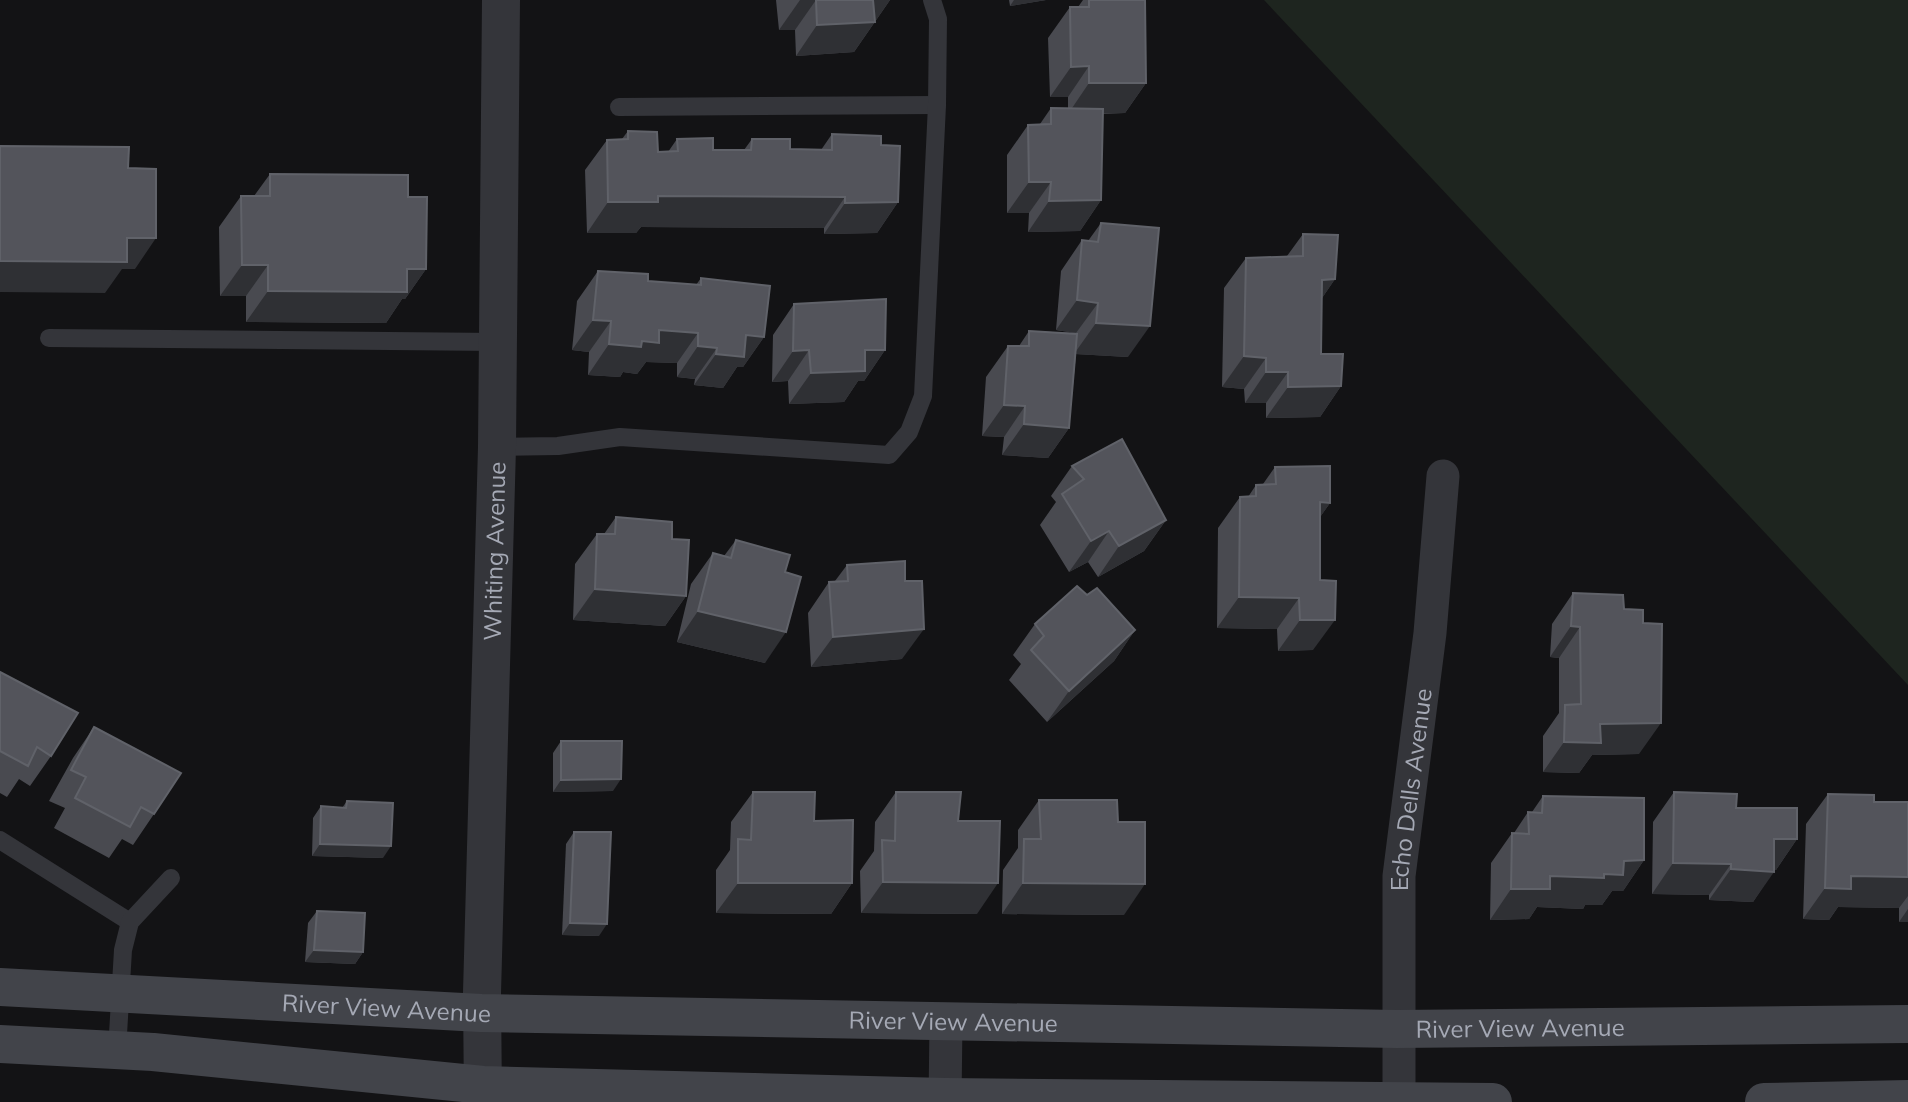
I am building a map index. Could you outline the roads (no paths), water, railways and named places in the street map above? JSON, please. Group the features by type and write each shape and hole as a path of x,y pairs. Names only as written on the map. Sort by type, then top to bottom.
{"main road":[{"name":"River View Avenue","path":"0,987 481,1013 1397,1029 1908,1024"},
{"path":"0,1044 117,1051 483,1094 945,1100 1493,1102"},
{"path":"1764,1102 1908,1099"}],"street":[{"name":"Whiting Avenue","path":"483,1094 481,1013 497,447 501,0"},
{"name":"Echo Dells Avenue","path":"1399,1102 1399,876 1430,633 1443,476"},
{"path":"945,1100 946,1021"}],"lane":[{"path":"497,447 558,446 620,437 889,454 909,432 923,396 937,105 937,19 932,0"},
{"path":"619,107 937,105"},
{"path":"49,338 498,342"},
{"path":"0,840 130,922"},
{"path":"117,1051 123,950 130,922 171,878"}]}
